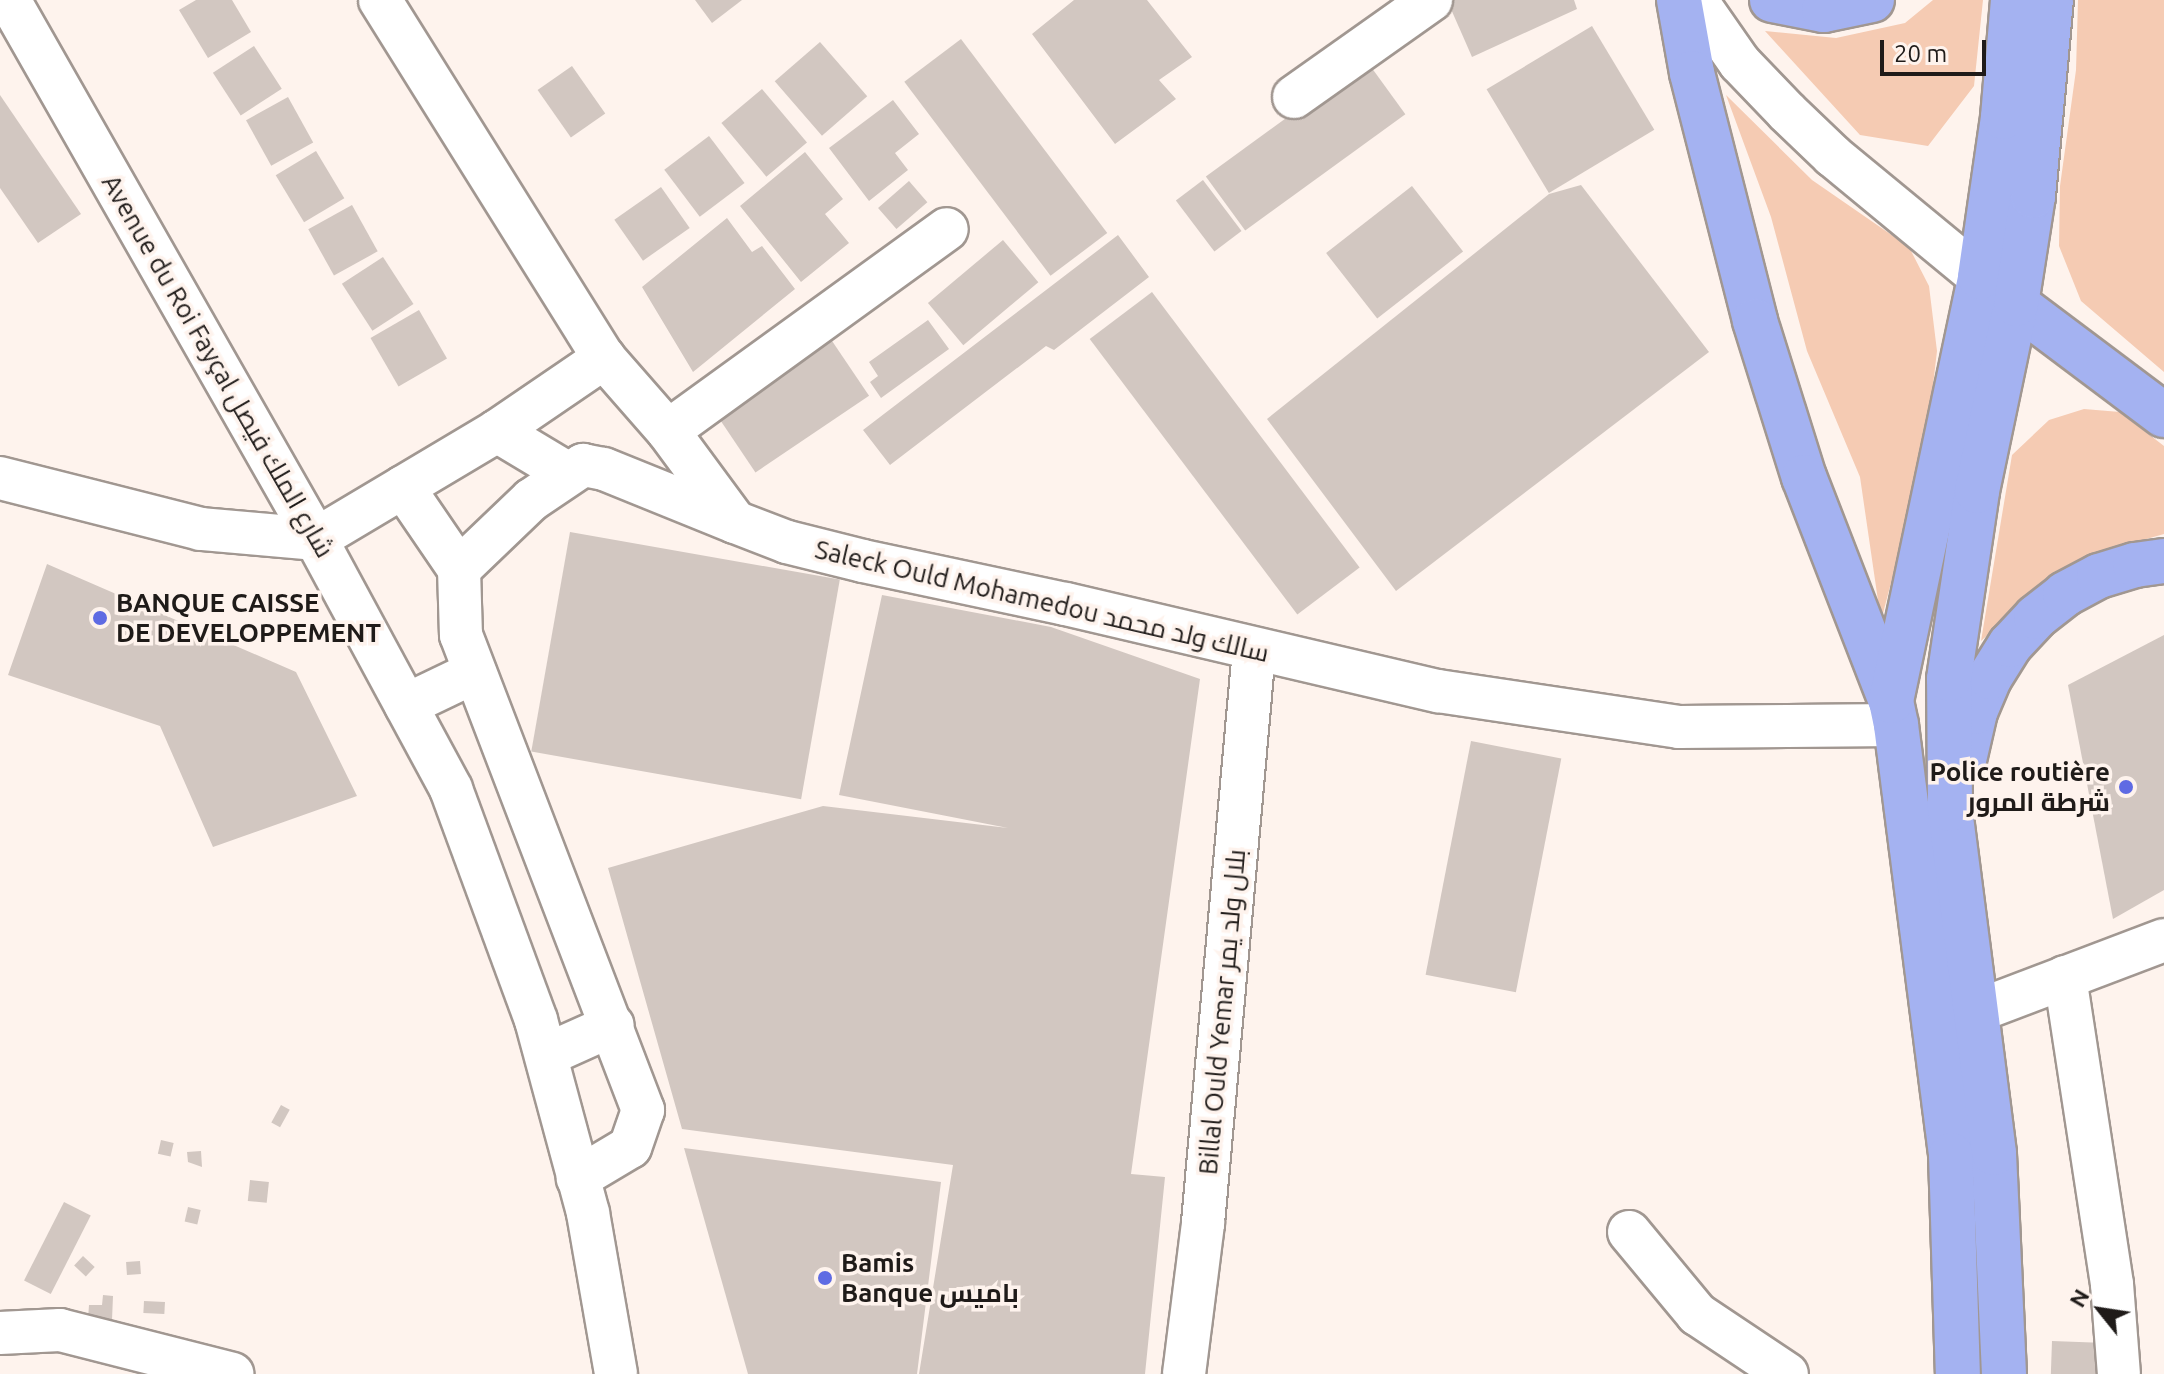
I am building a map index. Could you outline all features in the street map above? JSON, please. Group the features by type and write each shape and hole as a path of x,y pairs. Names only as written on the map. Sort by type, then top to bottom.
{"highway":[{"path":"1679,0 1692,73 1759,336 1804,477 1894,713 1951,1155 1958,1374"},
{"path":"1772,0 1824,10 1872,0"},
{"path":"1894,713 1980,277 2003,117 2013,0"},
{"path":"2004,1374 1994,1153 1950,809 1949,679 1977,491 2016,304 2033,196 2051,0"},
{"path":"1980,277 2164,415"},
{"path":"1950,809 1975,712 1990,677 2010,645 2036,617 2065,594 2111,572 2164,561"}],"street":[{"name":"Avenue du Roi Fayçal شارع الملك فيصل","path":"9,0 316,539 451,789 510,941 546,1055 578,1178 616,1374"},
{"path":"380,0 604,358 668,431 735,522"},
{"path":"1294,97 1431,0"},
{"path":"1696,0 1740,63 1787,112 1833,156 1980,277"},
{"path":"668,431 947,229"},
{"path":"0,478 201,529 316,539 497,431 604,358"},
{"path":"459,569 531,500 567,473 497,431"},
{"name":"Saleck Ould Mohamedou سالك ولد محمد","path":"567,473 583,465 604,469 787,542 1438,691 1679,727 1894,713"},
{"path":"403,487 459,569 461,635 643,1110 630,1147 578,1178"},
{"name":"Billal Ould Yemar بلال ولد يمر","path":"1184,1374 1203,1223 1254,650"},
{"path":"406,705 475,672"},
{"path":"510,941 569,912"},
{"path":"1934,1027 2164,940"},
{"path":"2065,977 2112,1284 2119,1374"},
{"path":"546,1055 613,1025"},
{"path":"1629,1232 1697,1314 1787,1374"},
{"path":"0,1333 60,1330 232,1374"}],"shaded area":[{"path":"1933,0 1983,0 1974,86 1928,146 1860,135 1765,31 1836,38 1905,23"},
{"path":"2078,0 2164,0 2164,372 2081,301 2059,246 2060,186 2076,70"},
{"path":"1726,95 1812,180 1909,247 1929,286 1937,351 1931,402 1904,533 1881,621 1860,477 1807,351 1771,217"},
{"path":"2084,409 2120,412 2164,446 2164,534 2090,555 2056,573 1981,641 2012,455 2049,420"}],"building":[{"path":"196,0 232,0 251,32 208,58 179,10"},
{"path":"695,0 742,0 712,23"},
{"path":"1074,0 1147,0 1192,57 1159,80 1176,99 1115,144 1032,34"},
{"path":"1447,0 1574,0 1577,9 1472,57"},
{"path":"1592,26 1654,130 1549,193 1487,89"},
{"path":"961,39 1107,233 1051,276 904,82"},
{"path":"820,42 867,96 822,136 775,81"},
{"path":"254,46 282,89 241,115 213,73"},
{"path":"1366,60 1405,114 1245,231 1206,176"},
{"path":"572,66 605,114 571,138 538,90"},
{"path":"762,89 807,143 766,177 721,123"},
{"path":"0,95 81,214 38,243 0,188"},
{"path":"288,97 313,142 271,166 246,120"},
{"path":"893,100 919,134 895,153 908,170 869,201 829,148"},
{"path":"709,136 745,183 700,217 664,170"},
{"path":"316,151 344,198 304,222 276,175"},
{"path":"805,152 843,199 825,214 849,243 801,282 740,206"},
{"path":"1203,180 1242,231 1214,252 1176,200"},
{"path":"909,181 927,202 896,229 878,208"},
{"path":"1581,185 1709,352 1396,591 1267,419 1549,194"},
{"path":"1412,186 1463,251 1377,319 1326,253"},
{"path":"661,187 690,228 643,261 614,220"},
{"path":"352,205 378,251 334,276 308,229"},
{"path":"727,218 752,252 762,246 795,289 693,372 642,287"},
{"path":"1118,235 1149,277 1054,350 1046,346 890,465 863,430"},
{"path":"1003,240 1038,282 963,345 928,303"},
{"path":"383,257 413,304 372,331 342,284"},
{"path":"1152,292 1360,568 1297,614 1090,339"},
{"path":"419,310 447,358 399,386 371,338"},
{"path":"928,320 949,349 881,398 870,382 878,376 869,362"},
{"path":"826,332 869,396 755,472 712,409"},
{"path":"570,532 840,580 801,799 531,752"},
{"path":"47,564 296,672 357,796 213,847 160,726 8,675"},
{"path":"882,595 1051,627 1200,679 1131,1174 1165,1177 1145,1374 919,1374 953,1165 682,1129 608,868 823,806 1008,828 839,795"},
{"name":"Police routière شرطة المرور","path":"2164,635 2164,890 2113,919 2068,685"},
{"path":"1471,741 1561,759 1516,992 1426,975"},
{"path":"281,1105 290,1110 280,1127 271,1122"},
{"path":"161,1140 174,1143 171,1157 158,1154"},
{"name":"Bamis Banque باميس","path":"684,1148 941,1182 917,1374 748,1374"},
{"path":"201,1151 202,1167 188,1162 187,1152"},
{"path":"250,1180 269,1182 267,1203 248,1201"},
{"path":"64,1202 91,1216 51,1294 24,1280"},
{"path":"188,1207 201,1210 197,1225 185,1222"},
{"path":"83,1256 95,1267 86,1276 74,1266"},
{"path":"140,1261 141,1274 127,1275 126,1262"},
{"path":"103,1295 113,1296 112,1320 88,1319 89,1305 102,1305"},
{"path":"144,1301 165,1302 164,1314 143,1313"},
{"path":"2052,1341 2099,1343 2098,1374 2051,1374"}],"place":[{"name":"BANQUE CAISSE DE DEVELOPPEMENT","path":"100,618"},
{"name":"Police routière شرطة المرور","path":"2126,787"},
{"name":"Bamis Banque باميس","path":"825,1278"}]}
